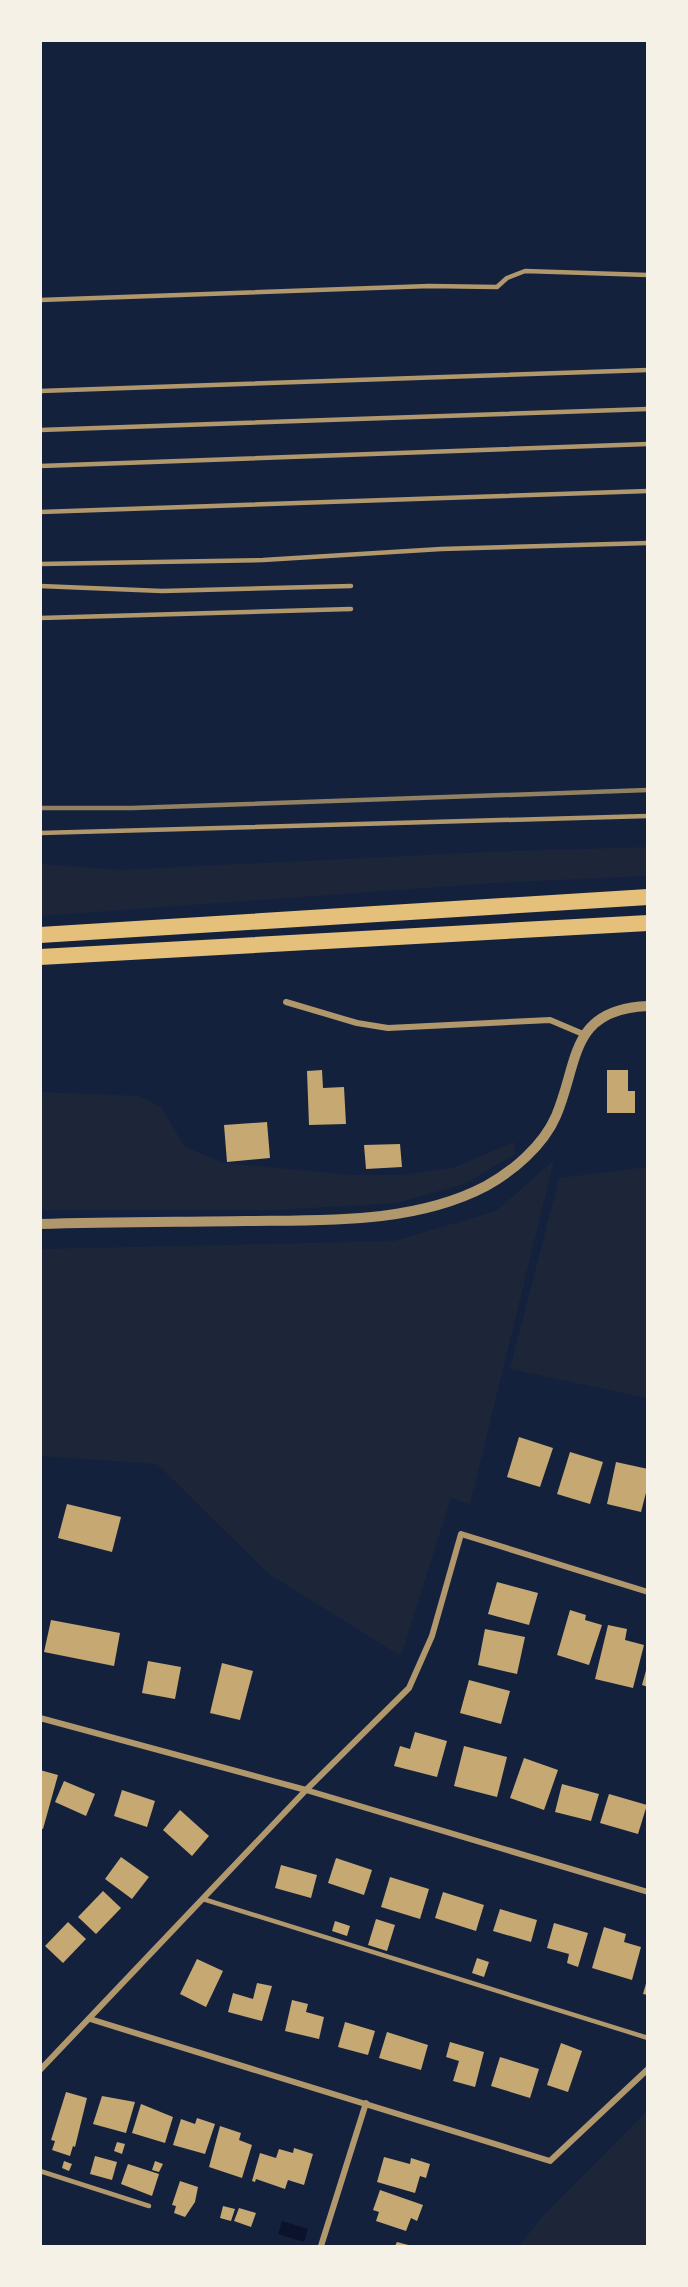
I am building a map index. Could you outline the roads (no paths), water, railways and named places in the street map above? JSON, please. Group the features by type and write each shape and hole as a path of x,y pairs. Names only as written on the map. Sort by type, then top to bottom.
{"highway":[{"path":"40,935 648,897"},
{"path":"40,957 648,923"}],"street":[{"path":"286,1002 357,1023 388,1028 550,1020 583,1034"},
{"path":"40,1224 354,1218 424,1208 469,1194 513,1168 544,1135 555,1117 583,1034 598,1021 616,1011 648,1006"},
{"path":"40,2070 306,1790 409,1688 432,1636 461,1534 648,1592"},
{"path":"40,1718 306,1790 648,1892"},
{"path":"90,2019 550,2161 648,2069"},
{"path":"321,2247 366,2103"}],"lane":[{"path":"40,300 429,286 497,287 507,278 525,271 648,275"},
{"path":"40,391 648,370"},
{"path":"40,430 648,409"},
{"path":"40,466 648,444"},
{"path":"40,512 648,491"},
{"path":"40,564 263,560 441,549 648,543"},
{"path":"40,586 78,585 162,591 351,586"},
{"path":"40,618 351,609"},
{"path":"40,833 648,816"},
{"path":"203,1899 648,2038"},
{"path":"40,2171 149,2206"}],"railway":[{"path":"40,808 132,808 648,790"}]}
